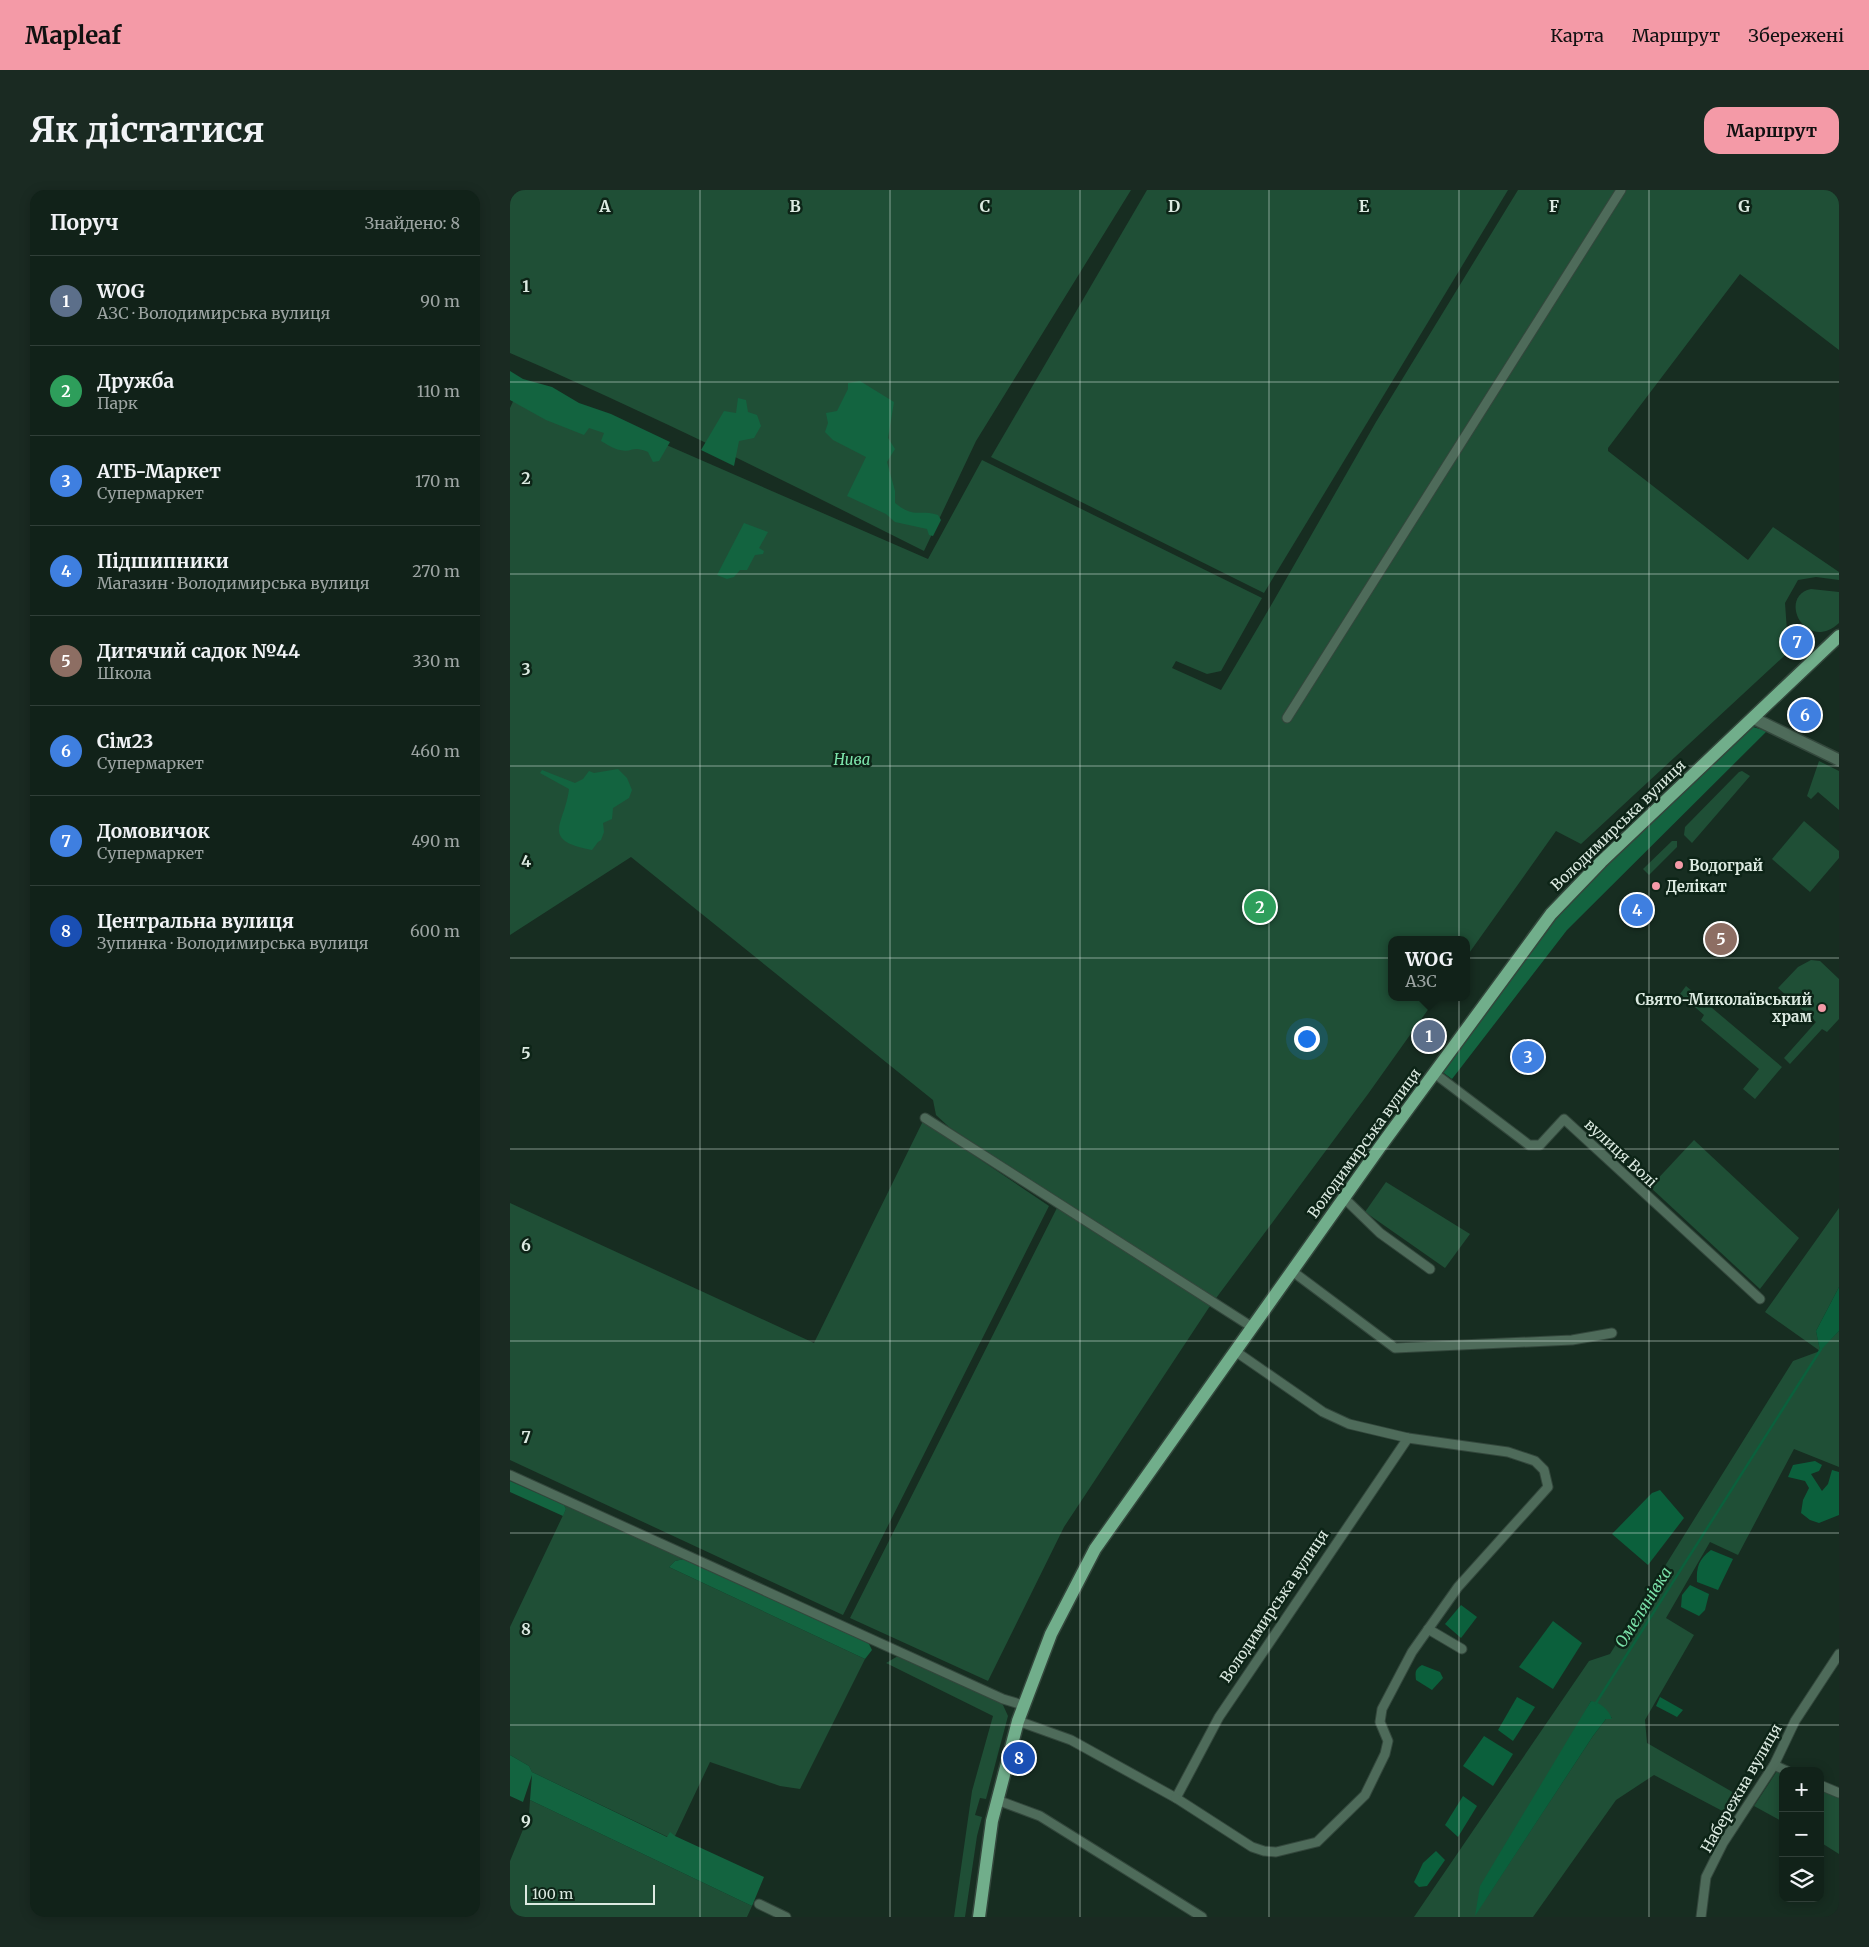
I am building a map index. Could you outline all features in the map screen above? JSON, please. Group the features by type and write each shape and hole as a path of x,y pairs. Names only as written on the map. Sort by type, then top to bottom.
{"main road":[{"name":"Володимирська вулиця","path":"979,1917 996,1800 1018,1721 1050,1634 1095,1549 1344,1198 1551,914 1600,862 1839,636"}],"street":[{"path":"1287,718 1505,371 1622,190"},
{"path":"1753,718 1839,760"},
{"name":"вулиця Волі","path":"1434,1073 1529,1145 1540,1145 1564,1119 1760,1299"},
{"path":"925,1118 1252,1327"},
{"path":"1344,1198 1380,1233 1430,1269"},
{"path":"1292,1271 1395,1348 1572,1340 1612,1333"},
{"path":"1018,1721 1070,1740 1176,1798 1252,1847 1276,1852 1317,1842 1365,1796 1385,1754 1388,1741 1380,1722 1382,1709 1412,1652 1458,1587 1548,1487 1544,1470 1535,1460 1508,1452 1408,1438 1349,1424 1324,1412 1235,1351"},
{"name":"Володимирська вулиця","path":"1176,1798 1219,1717 1408,1438"},
{"path":"510,1475 1023,1706"},
{"path":"1428,1629 1462,1649"},
{"name":"Набережна вулиця","path":"1701,1917 1706,1877 1723,1843 1774,1765 1795,1721 1839,1654"},
{"path":"1774,1765 1779,1767"},
{"path":"1824,1787 1839,1793"},
{"path":"996,1800 1040,1816 1202,1917"},
{"path":"759,1904 786,1917"}],"green space":[{"path":"510,190 1131,190 976,441 924,551 667,424 510,353"},
{"path":"1147,190 1508,190 1264,593 991,457"},
{"name":"Нива","path":"1518,190 1839,190 1839,350 1740,274 1608,448 1608,451 1748,560 1773,527 1839,572 1839,580 1816,577 1798,580 1785,603 1787,631 1796,645 1581,844 1556,831 1470,952 1470,936 1388,936 1388,1001 1434,1001 1368,1094 1208,1309 1064,1527 988,1681 850,1618 1061,1200 949,1127 936,1115 933,1100 631,857 510,935 510,408 522,382 928,559 982,460 1262,598 1221,671 1207,674 1176,661 1172,668 1221,690 1376,422"},
{"path":"1811,589 1839,592 1839,623 1827,631 1816,632 1806,628 1796,611 1796,602 1801,594"},
{"path":"1819,761 1839,771 1839,810 1818,792 1811,799 1807,796"},
{"path":"1742,771 1750,776 1692,843 1684,835 1685,827"},
{"path":"1804,821 1839,851 1839,858 1810,892 1772,859"},
{"path":"1672,841 1677,841 1677,847 1649,875 1643,869"},
{"path":"1811,960 1820,961 1839,979 1839,1019 1827,1032 1822,1029 1790,1064 1784,1058 1816,1022 1778,988 1798,967"},
{"path":"1686,986 1782,1067 1755,1099 1743,1089 1759,1069 1701,1020 1704,1015 1680,994"},
{"path":"923,1121 1049,1206 843,1615 510,1460 510,1203 814,1343"},
{"path":"1694,1140 1799,1238 1760,1289 1650,1187"},
{"path":"1386,1182 1470,1234 1445,1268 1365,1212"},
{"path":"1839,1208 1839,1287 1816,1331 1820,1350 1839,1331 1839,1467 1794,1449 1738,1555 1710,1542 1666,1618 1694,1635 1645,1720 1647,1743 1743,1798 1732,1816 1654,1775 1616,1800 1533,1917 1414,1917 1589,1661 1610,1654 1793,1361 1820,1351 1765,1312","holes":["1591,1701 1612,1718 1606,1719 1593,1736 1485,1900"]},
{"path":"564,1505 684,1559 675,1561 669,1567 865,1659 800,1789 780,1786 710,1762 675,1836 668,1837 532,1772 529,1766 510,1755 510,1627 566,1509"},
{"path":"898,1656 994,1697 1003,1705 1008,1716 986,1799 980,1798 975,1815 982,1817 977,1836 965,1917 954,1917 972,1791 993,1716 886,1663"},
{"path":"1777,1771 1779,1772 1779,1820 1754,1806"},
{"path":"1824,1791 1839,1797 1839,1854 1824,1845"},
{"path":"530,1800 752,1906 747,1917 510,1917 510,1861 529,1815"}],"shaded area":[{"path":"510,371 523,379 552,387 579,403 611,414 670,442 659,461 653,462 648,452 639,449 624,451 612,448 601,441 604,433 589,428 584,435 546,420 510,400"},
{"path":"860,381 894,402 888,438 895,449 887,462 895,491 895,503 907,511 938,515 941,520 933,536 929,535 927,529 895,522 886,514 847,496 866,457 833,440 825,432 828,423 826,413 837,411 848,389 848,383"},
{"path":"738,398 746,400 748,412 757,415 761,426 754,438 739,441 734,466 701,450 724,411 736,413"},
{"path":"744,523 768,532 759,548 764,551 763,554 755,555 747,570 740,570 734,577 727,579 717,575"},
{"path":"1753,727 1767,731 1567,930 1452,1079 1441,1071 1556,917 1617,854"},
{"path":"618,769 627,778 632,790 629,798 613,808 612,819 603,823 604,832 601,840 592,850 565,841 560,836 559,829 569,789 540,773 542,770 575,783 583,779 589,771 594,773"},
{"path":"1839,1287 1839,1331 1820,1351 1816,1331"},
{"path":"1815,1461 1822,1465 1819,1471 1811,1474 1822,1491 1828,1484 1832,1470 1839,1472 1839,1515 1819,1523 1810,1520 1801,1513 1803,1500 1809,1488 1805,1481 1788,1477 1793,1465"},
{"path":"510,1481 564,1505 566,1509 563,1516 510,1492"},
{"path":"1660,1490 1684,1518 1648,1565 1612,1534 1652,1493"},
{"path":"1711,1550 1733,1559 1718,1590 1697,1582 1699,1564"},
{"path":"684,1559 860,1638 869,1644 872,1650 865,1659 669,1567 675,1561"},
{"path":"1690,1585 1709,1594 1705,1610 1699,1616 1681,1607 1682,1595"},
{"path":"1461,1605 1477,1617 1461,1638 1445,1624"},
{"path":"1553,1621 1582,1643 1553,1689 1519,1667"},
{"path":"1422,1665 1440,1672 1443,1678 1432,1690 1416,1680 1416,1671"},
{"path":"1517,1697 1535,1707 1513,1741 1498,1730"},
{"path":"1660,1697 1683,1710 1677,1717 1656,1706"},
{"path":"1591,1701 1604,1707 1612,1719 1606,1719 1593,1736 1475,1916 1480,1886"},
{"path":"1484,1736 1513,1754 1493,1786 1463,1766"},
{"path":"510,1755 529,1766 532,1772 667,1837 670,1832 764,1877 752,1906 530,1800 532,1775 523,1802 510,1796"},
{"path":"1463,1796 1477,1806 1458,1837 1445,1825"},
{"path":"1436,1851 1445,1860 1427,1886 1419,1887 1414,1882 1423,1863"}],"waterway":[{"name":"Омелянівка","path":"1596,1703 1821,1349"}],"place":[{"name":"Домовичок","path":"1797,642"},
{"name":"Сім23","path":"1805,715"},
{"name":"Водограй","path":"1679,865"},
{"name":"Делікат","path":"1656,886"},
{"name":"Дружба","path":"1260,907"},
{"name":"Підшипники","path":"1637,910"},
{"name":"Дитячий садок №44","path":"1721,939"},
{"name":"Свято-Миколаївський храм","path":"1822,1008"},
{"name":"WOG","path":"1429,1036"},
{"name":"АТБ-Маркет","path":"1528,1057"},
{"name":"Центральна вулиця","path":"1019,1758"}]}
